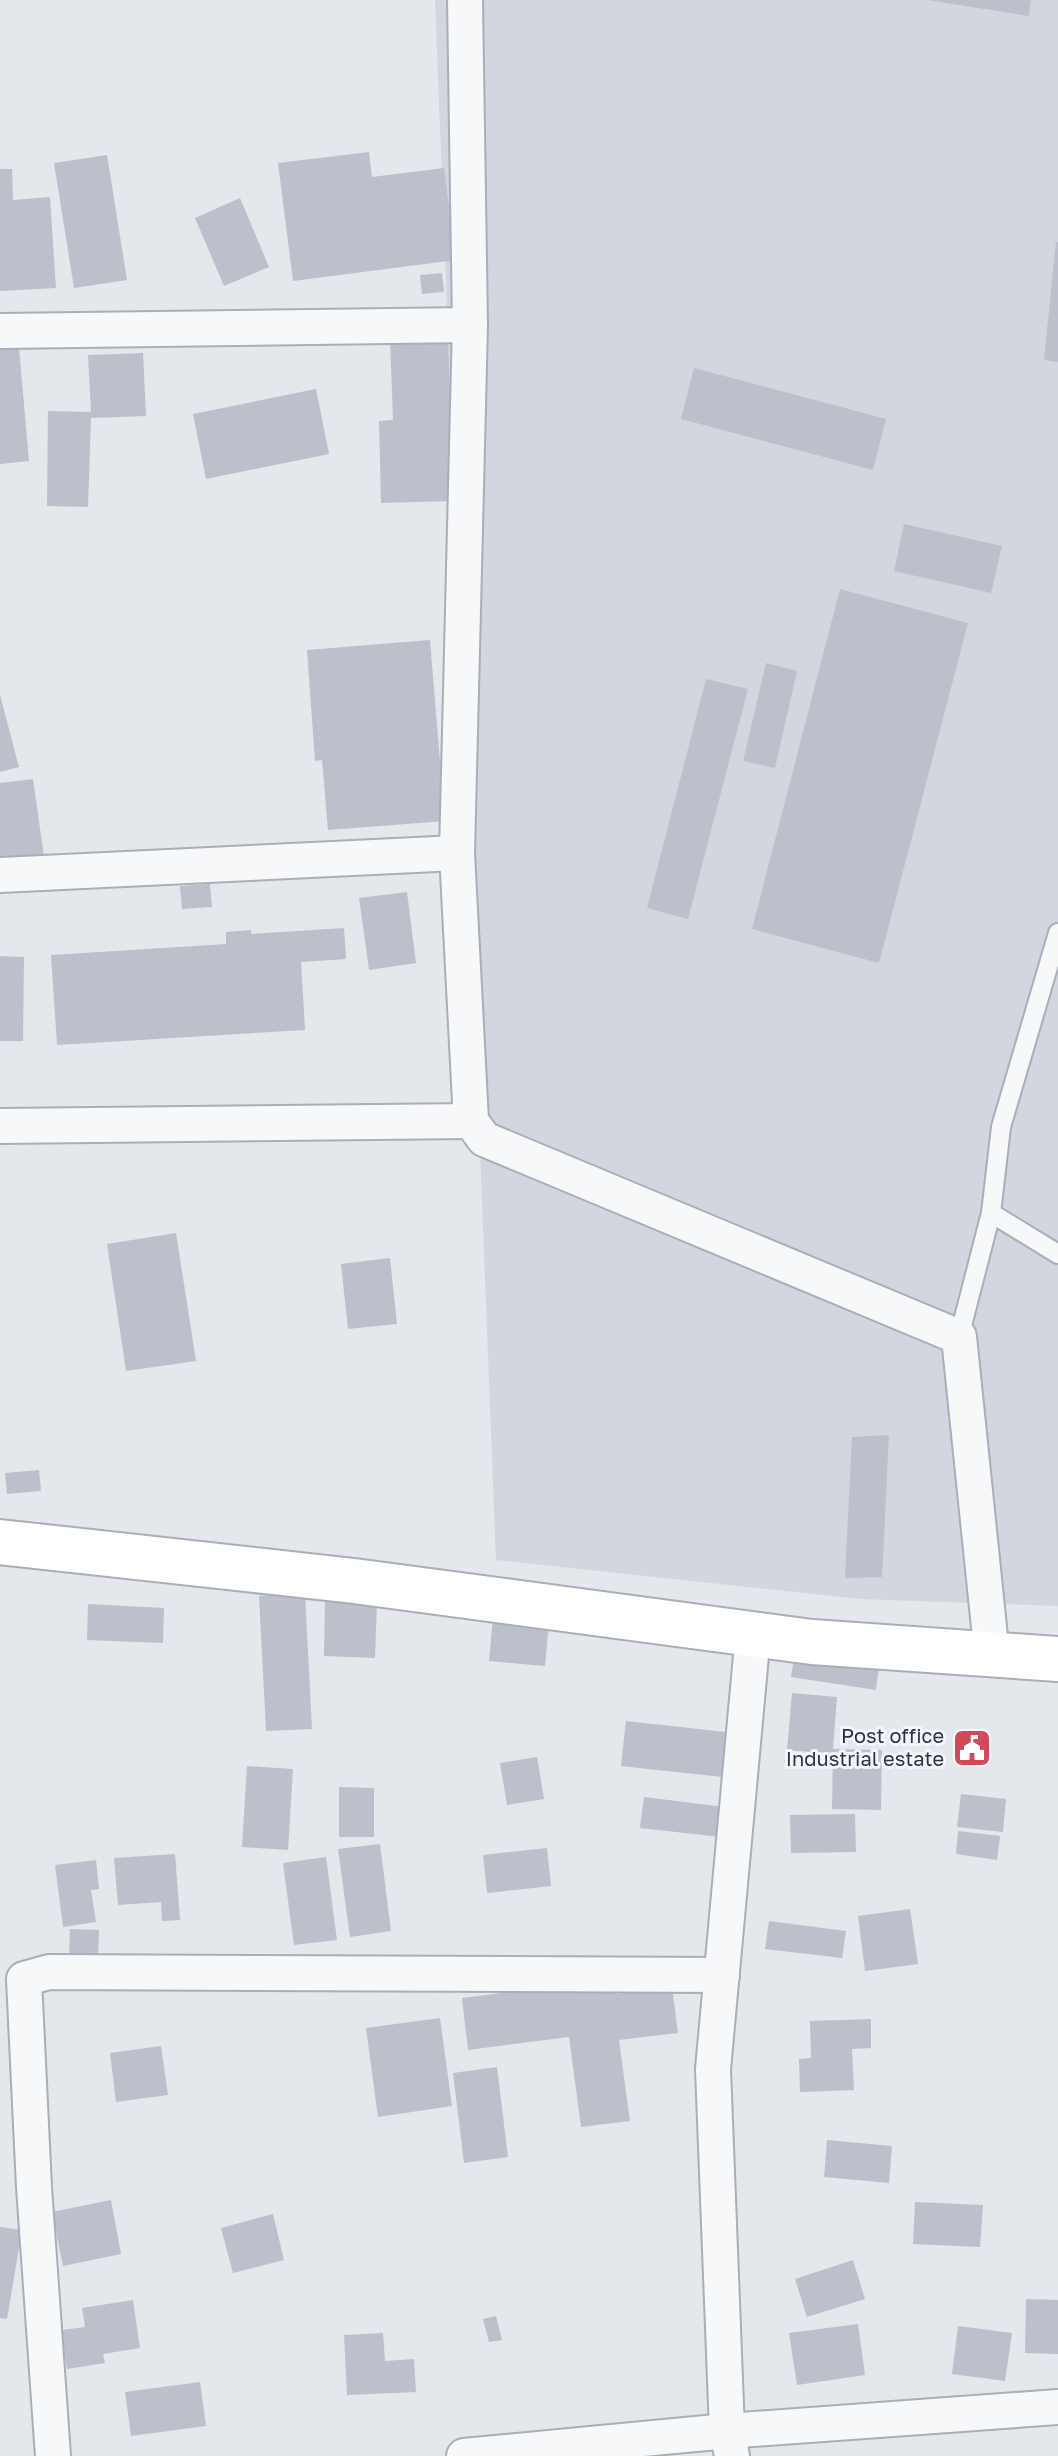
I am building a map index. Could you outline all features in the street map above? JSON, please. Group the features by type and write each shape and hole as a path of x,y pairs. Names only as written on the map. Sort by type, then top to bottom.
{"street":[{"path":"465,0 470,325 457,853 471,1121 484,1139 959,1337 992,1656"},
{"path":"0,331 470,325"},
{"path":"0,875 457,853"},
{"path":"0,1126 471,1121"},
{"path":"0,1542 354,1581 812,1642 1058,1659"},
{"path":"730,2444 713,2069 753,1634"},
{"path":"53,2456 34,2187 24,1979 49,1972 722,1975"},
{"path":"464,2456 730,2444 1058,2407"}],"lane":[{"path":"959,1337 991,1213 1001,1127 1058,933"},
{"path":"991,1213 1058,1254"}],"shaded area":[{"path":"435,0 1058,0 1058,1606 861,1599 496,1560"}],"building":[{"path":"928,0 1031,0 1029,16"},
{"path":"369,152 372,177 444,168 456,260 293,281 278,163"},
{"path":"107,155 127,280 74,288 54,163"},
{"path":"0,169 12,169 13,200 50,197 56,288 0,291"},
{"path":"240,198 269,267 224,286 195,218"},
{"path":"1058,242 1058,362 1044,360"},
{"path":"442,273 444,292 422,294 420,275"},
{"path":"448,336 454,501 381,503 379,421 393,420 390,338"},
{"path":"19,348 29,461 0,464 0,350"},
{"path":"143,353 146,416 91,418 88,507 47,506 48,411 91,412 88,355"},
{"path":"694,368 886,419 873,470 681,419"},
{"path":"316,389 329,454 206,479 193,414"},
{"path":"904,524 1002,546 991,593 894,571"},
{"path":"840,589 968,623 879,963 752,929"},
{"path":"430,640 445,821 328,830 322,760 315,761 307,650"},
{"path":"766,663 797,671 775,768 743,761"},
{"path":"706,679 748,689 688,919 647,908"},
{"path":"0,695 19,767 0,772"},
{"path":"33,779 44,857 0,863 0,783"},
{"path":"210,884 212,907 182,909 180,886"},
{"path":"407,892 416,963 369,970 359,898"},
{"path":"344,928 346,959 301,962 305,1030 57,1045 51,955 226,944 226,932 251,930 251,934"},
{"path":"0,956 24,957 23,1041 0,1041"},
{"path":"176,1233 196,1361 126,1371 107,1244"},
{"path":"390,1258 397,1324 348,1329 341,1264"},
{"path":"889,1435 882,1577 845,1578 852,1437"},
{"path":"39,1470 41,1491 7,1494 5,1473"},
{"path":"305,1594 312,1729 266,1731 259,1596"},
{"path":"325,1600 377,1602 375,1658 324,1656"},
{"path":"88,1604 164,1608 163,1643 87,1640"},
{"path":"494,1605 550,1610 545,1666 489,1661"},
{"path":"796,1645 880,1658 876,1690 791,1677"},
{"path":"792,1693 837,1697 833,1749 882,1750 881,1810 832,1809 833,1754 787,1750"},
{"path":"626,1721 726,1732 722,1777 621,1766"},
{"path":"537,1757 544,1799 507,1805 500,1763"},
{"path":"247,1766 293,1769 288,1850 242,1847"},
{"path":"339,1787 374,1788 374,1837 339,1837"},
{"path":"961,1794 1006,1799 1003,1832 957,1827"},
{"path":"644,1797 725,1807 721,1837 640,1828"},
{"path":"855,1814 856,1852 791,1853 790,1815"},
{"path":"958,1831 1000,1836 997,1860 956,1854"},
{"path":"380,1844 391,1931 350,1937 338,1849"},
{"path":"547,1848 551,1886 487,1893 483,1855"},
{"path":"175,1854 180,1920 162,1921 161,1902 118,1905 114,1858"},
{"path":"326,1857 337,1940 294,1945 283,1863"},
{"path":"96,1860 99,1889 91,1890 96,1922 63,1927 55,1865"},
{"path":"910,1909 918,1964 865,1971 858,1916"},
{"path":"769,1921 846,1931 842,1958 765,1949"},
{"path":"70,1929 99,1930 98,1957 69,1956"},
{"path":"614,1979 616,1994 672,1987 678,2033 619,2040 630,2121 581,2127 569,2037 468,2050 462,1998"},
{"path":"440,2018 452,2106 378,2117 366,2028"},
{"path":"871,2019 871,2048 852,2049 854,2090 800,2092 799,2059 811,2058 810,2021"},
{"path":"161,2046 168,2095 116,2102 110,2053"},
{"path":"497,2067 508,2157 464,2163 453,2073"},
{"path":"827,2140 892,2146 889,2183 824,2177"},
{"path":"111,2200 121,2254 63,2266 52,2212"},
{"path":"915,2202 983,2205 980,2247 913,2244"},
{"path":"273,2214 284,2260 233,2273 221,2228"},
{"path":"0,2227 22,2230 7,2319 0,2318"},
{"path":"853,2260 865,2299 807,2317 795,2279"},
{"path":"1026,2299 1058,2300 1058,2354 1025,2353"},
{"path":"133,2300 140,2348 103,2354 105,2363 67,2369 61,2330 85,2327 82,2308"},
{"path":"496,2316 502,2340 489,2342 483,2319"},
{"path":"858,2324 865,2375 797,2385 789,2333"},
{"path":"958,2326 1012,2333 1005,2381 952,2374"},
{"path":"383,2333 385,2361 414,2359 416,2392 347,2395 344,2335"},
{"path":"200,2382 206,2426 131,2436 125,2392"}],"place":[{"name":"Post office Industrial estate","path":"972,1748"}]}
